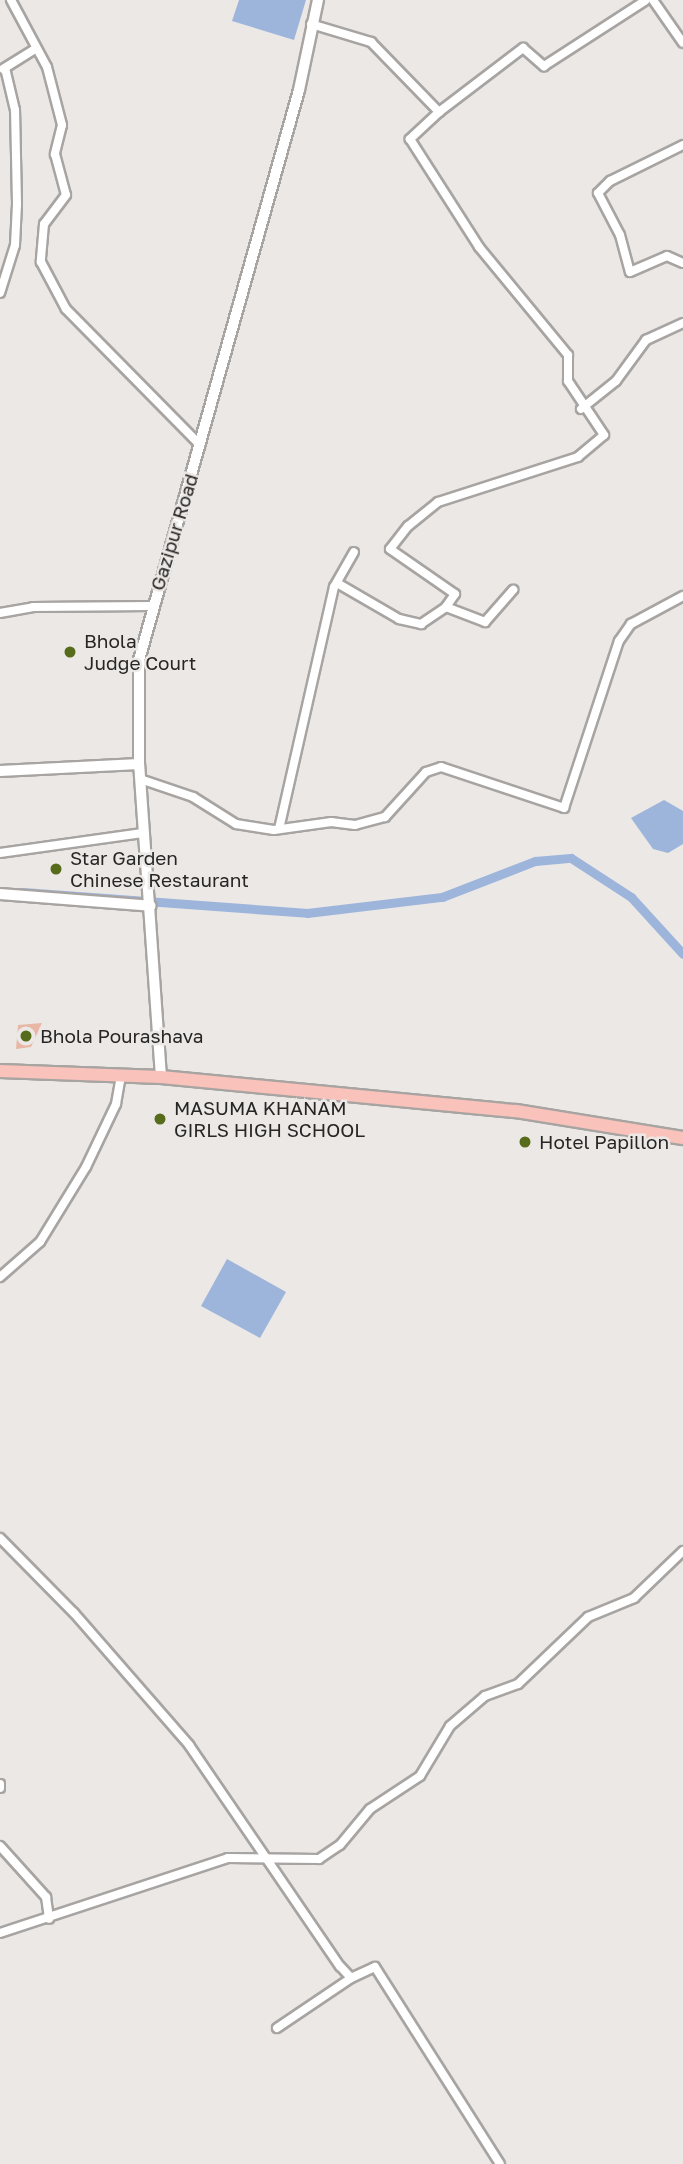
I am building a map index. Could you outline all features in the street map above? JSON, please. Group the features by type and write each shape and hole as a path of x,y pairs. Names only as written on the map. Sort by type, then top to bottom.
{"main road":[{"path":"0,1070 161,1077 516,1111 683,1138"}],"street":[{"path":"11,0 47,67 62,125 55,154 66,195 44,224 41,262 66,309 200,445"},
{"name":"Gazipur Road","path":"161,1077 135,692 152,606 299,90 318,0"},
{"path":"337,583 399,619 421,624 446,607 455,594 390,549 438,502 578,457 604,435 581,409 568,381 568,355 479,247 410,139 439,112 523,48 544,66 646,0"},
{"path":"653,0 683,43"},
{"path":"312,24 371,42 439,112"},
{"path":"0,293 15,245 17,204 15,110 2,69 36,48"},
{"path":"683,145 610,181 598,193 621,235 630,272 667,256 683,263"},
{"path":"581,409 616,381 646,340 683,323"},
{"path":"279,829 337,583 354,552"},
{"path":"446,607 485,622 513,590"},
{"path":"143,780 192,797 236,824 279,829 331,822 355,825 385,817 426,772 441,767 564,808 619,640 631,624 683,596"},
{"path":"0,613 33,607 152,606"},
{"path":"0,771 139,764"},
{"path":"0,853 143,833"},
{"path":"0,894 151,906"},
{"path":"0,1277 40,1242 86,1167 116,1104 121,1076"},
{"path":"0,1538 74,1613 190,1745 269,1856 285,1891 351,1978"},
{"path":"0,1933 228,1858 269,1856 319,1859 340,1845 370,1810 420,1776 450,1726 467,1711 485,1696 518,1684 588,1617 634,1598 683,1551"},
{"path":"0,1846 47,1896 49,1919"},
{"path":"277,2028 351,1978 375,1967 439,2060 500,2164"}],"water":[{"path":"239,0 306,0 294,40 232,21"},
{"path":"664,800 683,811 683,844 668,853 653,849 631,818"},
{"path":"227,1259 286,1292 260,1338 201,1306"}],"building":[{"name":"Bhola Pourashava","path":"42,1023 31,1047 16,1049 18,1025"}],"waterway":[{"path":"23,892 307,913 442,897 535,861 571,858 631,897 683,954"}],"place":[{"name":"Bhola Judge Court","path":"70,652"},
{"name":"Star Garden Chinese Restaurant","path":"56,869"},
{"name":"Bhola Pourashava","path":"26,1036"},
{"name":"MASUMA KHANAM GIRLS HIGH SCHOOL","path":"160,1119"},
{"name":"Hotel Papillon","path":"525,1142"}]}
